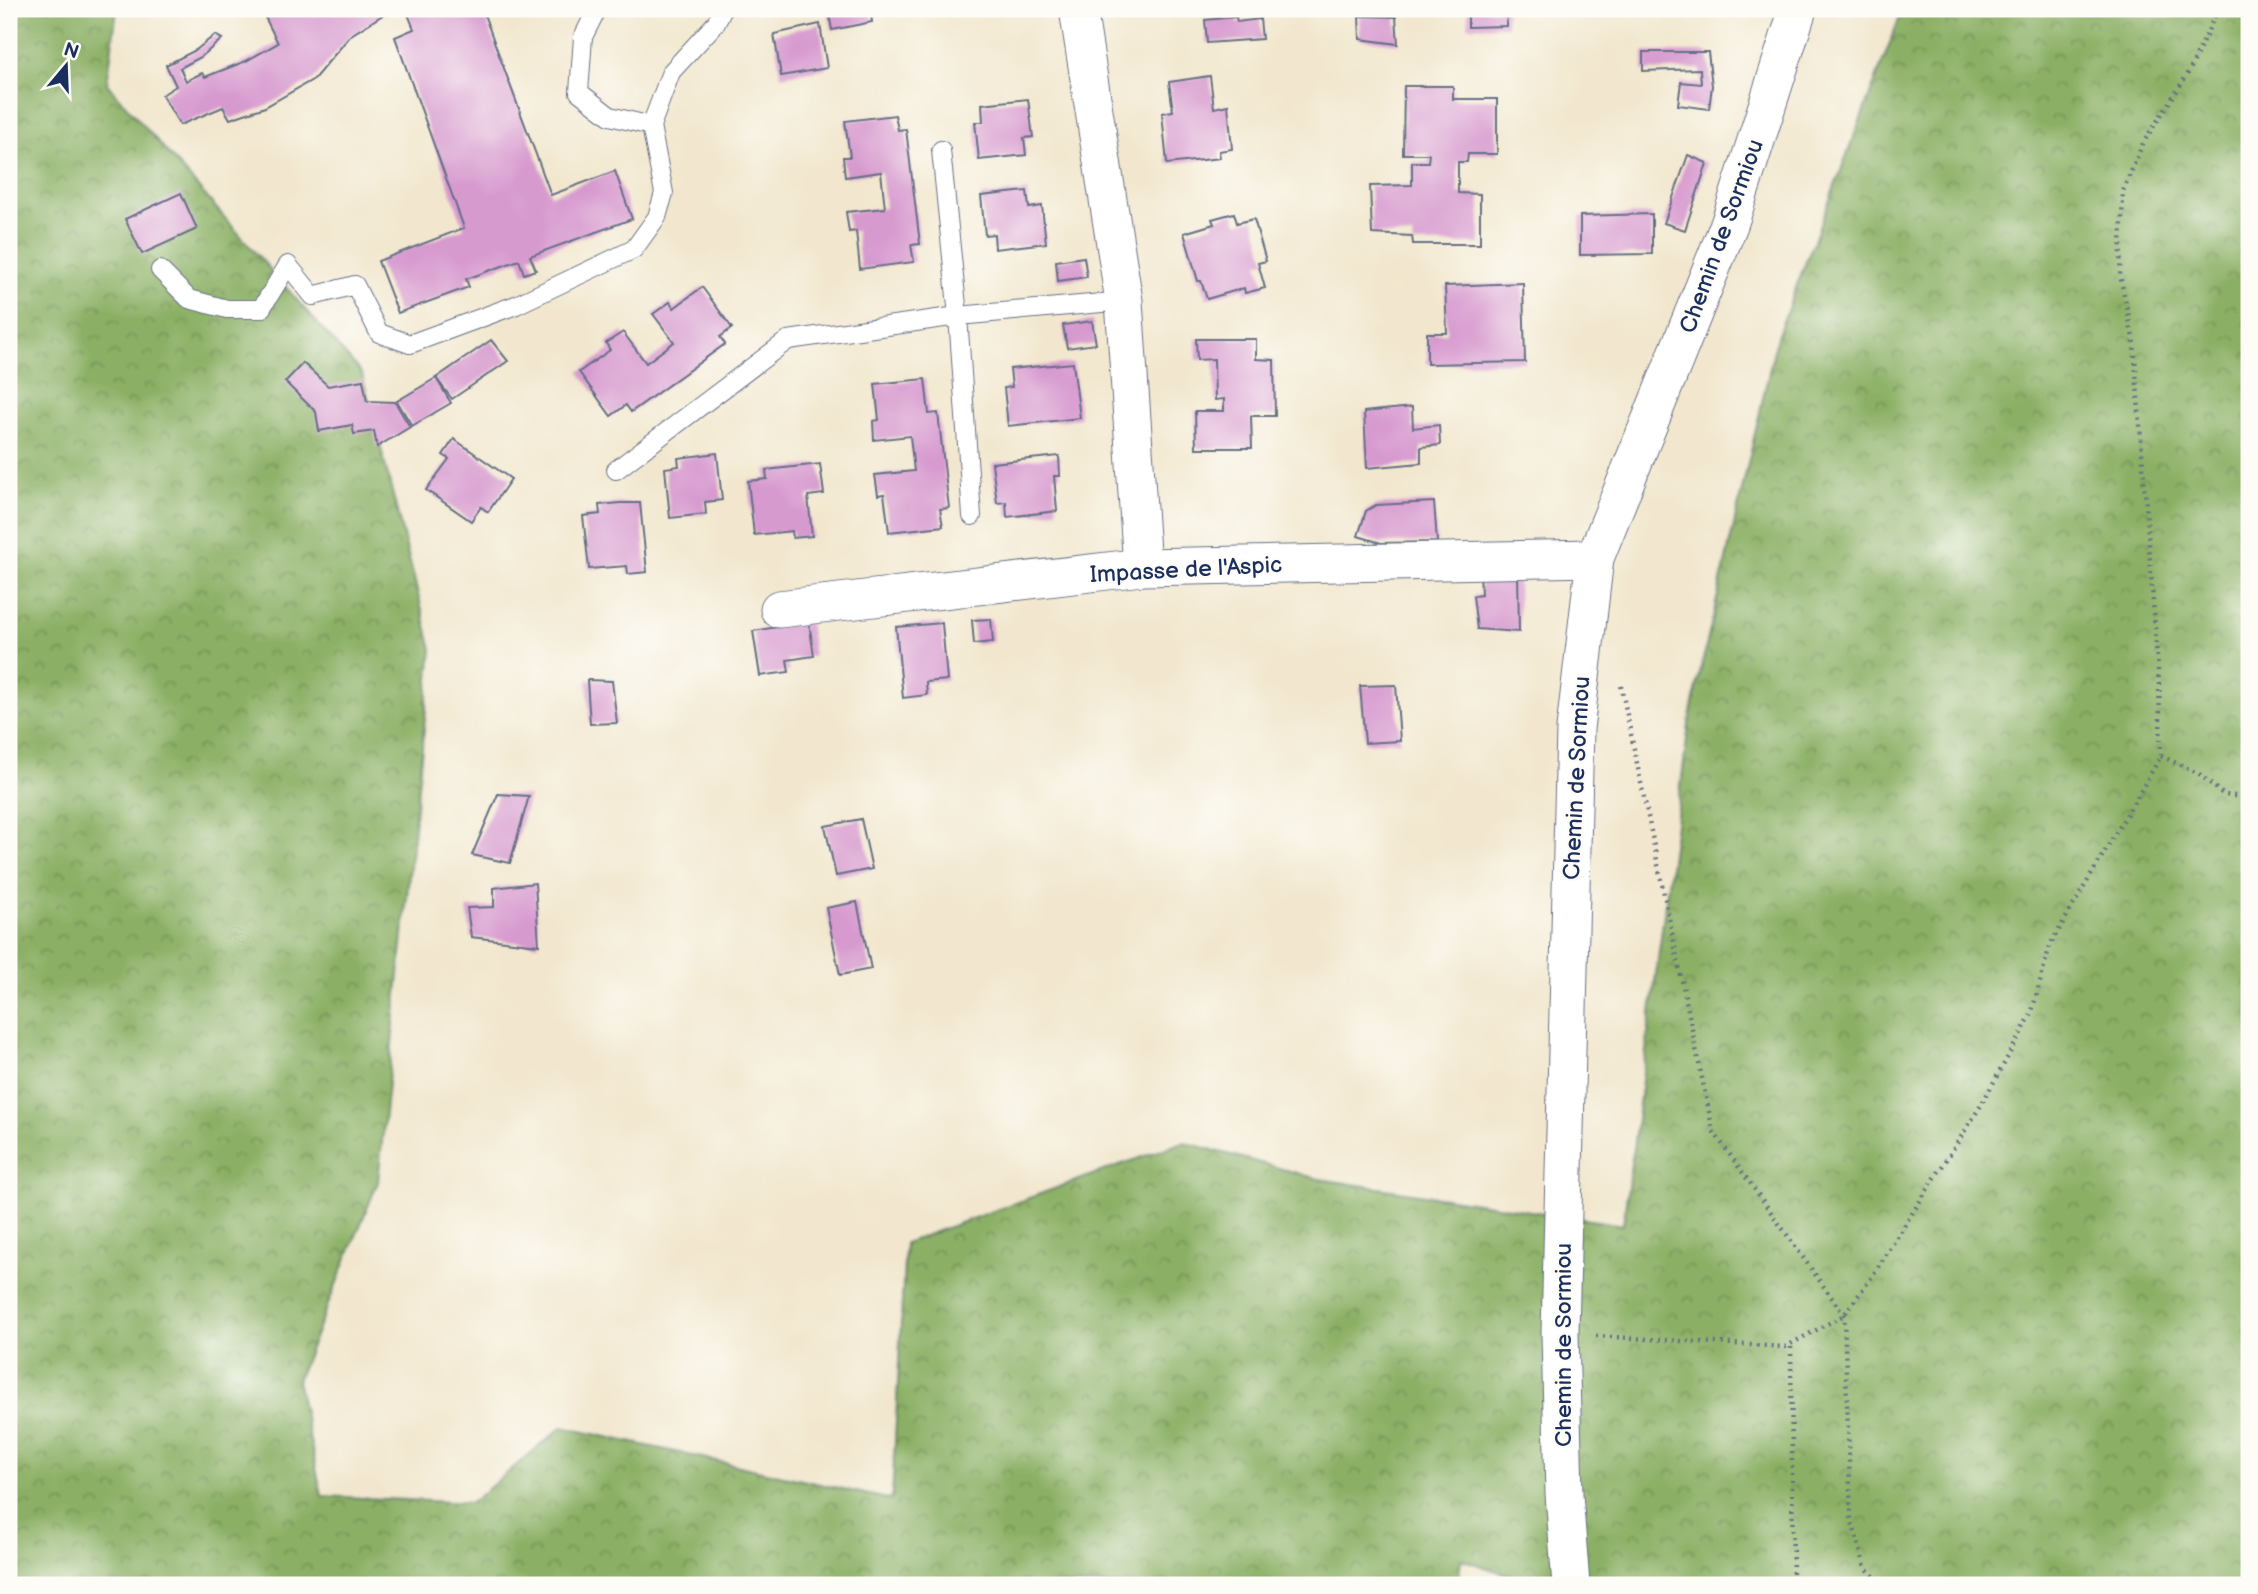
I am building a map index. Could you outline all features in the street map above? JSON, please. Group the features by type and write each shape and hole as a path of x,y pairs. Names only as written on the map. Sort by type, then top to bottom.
{"street":[{"path":"1079,9 1124,301 1142,567"},
{"name":"Chemin de Sormiou","path":"1571,1585 1564,1493 1560,1333 1575,729 1595,558 1730,222 1798,9"},
{"name":"Impasse de l'Aspic","path":"779,609 1142,567 1595,558"}],"lane":[{"path":"597,9 583,37 579,92 610,116 650,126"},
{"path":"160,270 189,299 227,309 261,309 288,265 313,296 355,285 379,333 410,344 516,305 634,249 657,217 664,193 650,126 671,72 716,23 723,9"},
{"path":"941,150 958,316 972,516"},
{"path":"616,470 788,340 958,316 1124,301"}],"path":[{"path":"1560,1333 1785,1347 1843,1315 1871,1279 1980,1107 2031,1015 2050,945 2161,756 2158,669 2134,343 2120,275 2123,191 2143,143 2189,72 2218,9"},
{"path":"1620,681 1713,1131 1843,1315 1851,1518 1865,1567 1883,1585"},
{"path":"2161,756 2198,773 2224,796 2249,797"},
{"path":"1791,1347 1793,1585"}],"green space":[{"path":"9,9 117,9 107,84 362,374 432,649 378,1182 297,1380 322,1496 471,1503 562,1427 892,1500 905,1243 1183,1142 1319,1179 1623,1225 1690,717 1777,337 1903,9 2249,9 2249,1585 1539,1585 1461,1559 1458,1585 9,1585"}],"building":[{"path":"273,9 392,9 351,35 314,79 265,107 230,119 223,107 180,125 162,95 176,86 166,65 196,50 215,35 222,39 201,57 180,68 186,81 202,73 205,77 246,61 278,43 264,15"},
{"path":"406,9 482,9 551,195 615,171 632,219 530,256 536,270 524,274 519,260 466,279 469,287 398,313 378,261 464,228 395,37 414,29"},
{"path":"828,9 894,10 871,15 872,22 832,30"},
{"path":"1468,9 1506,9 1507,26 1468,27"},
{"path":"1359,16 1396,17 1398,44 1360,39"},
{"path":"1236,17 1237,22 1260,19 1262,39 1207,43 1205,20"},
{"path":"820,24 827,68 781,76 774,34"},
{"path":"1643,52 1708,52 1712,86 1709,109 1678,105 1681,82 1701,84 1700,69 1643,71"},
{"path":"1210,76 1214,108 1228,105 1232,149 1219,151 1220,158 1167,164 1162,113 1173,111 1169,82"},
{"path":"1404,86 1453,86 1453,99 1497,99 1497,154 1468,154 1467,162 1458,162 1458,193 1480,194 1480,244 1413,244 1412,236 1372,234 1370,186 1412,185 1412,162 1428,162 1429,154 1403,154"},
{"path":"1028,99 1033,137 1024,138 1026,155 979,160 975,122 983,122 982,104"},
{"path":"895,115 898,130 906,129 920,244 911,245 914,262 860,269 856,231 849,232 846,212 885,208 881,172 845,177 843,157 850,157 845,121"},
{"path":"1688,155 1707,163 1685,230 1664,223"},
{"path":"1027,191 1029,208 1042,206 1046,243 995,249 994,234 985,235 981,196"},
{"path":"181,193 197,229 142,254 125,219"},
{"path":"1234,213 1237,223 1254,219 1266,261 1258,263 1265,288 1245,293 1244,288 1207,299 1201,281 1198,281 1184,233 1214,224 1212,219"},
{"path":"1652,214 1652,254 1580,255 1580,216"},
{"path":"1084,257 1087,277 1058,281 1056,261"},
{"path":"1523,283 1525,362 1427,364 1427,333 1447,333 1445,286"},
{"path":"702,287 732,328 720,337 725,344 631,412 626,405 611,416 579,372 610,350 606,343 623,332 646,363 674,342 653,314 670,302 674,308"},
{"path":"1092,321 1096,344 1067,348 1063,325"},
{"path":"1196,339 1256,339 1256,359 1274,360 1275,416 1251,416 1252,448 1196,448 1195,411 1224,411 1224,399 1215,400 1214,359 1197,360"},
{"path":"491,340 508,361 452,399 436,378"},
{"path":"303,363 328,386 363,380 367,401 395,402 410,427 377,447 374,431 354,434 352,425 319,431 316,412 285,382"},
{"path":"1073,363 1080,418 1008,426 1004,388 1012,387 1010,369"},
{"path":"436,378 451,403 412,426 397,401"},
{"path":"925,379 929,414 938,413 949,508 940,509 943,526 889,532 884,494 878,495 875,475 914,471 910,436 874,440 873,421 879,420 875,384"},
{"path":"1412,407 1413,428 1439,425 1440,445 1421,447 1421,463 1367,468 1364,412"},
{"path":"454,439 511,479 488,512 481,507 471,521 426,490 449,459 443,455"},
{"path":"717,453 722,500 705,502 706,514 670,518 665,468 679,466 678,458"},
{"path":"1059,456 1060,476 1054,476 1057,511 1007,517 1006,502 997,503 992,463"},
{"path":"820,464 824,494 808,496 812,536 793,538 792,531 754,535 748,481 767,479 766,470"},
{"path":"1434,502 1437,542 1381,543 1358,536 1366,511 1376,505"},
{"path":"640,503 647,572 628,574 627,566 589,569 583,516 600,514 599,505"},
{"path":"1518,572 1519,632 1477,629 1473,596 1481,595 1480,573"},
{"path":"991,619 993,642 974,644 972,620"},
{"path":"809,622 814,656 787,660 789,672 760,676 753,631"},
{"path":"942,623 947,680 926,682 927,695 903,698 896,627"},
{"path":"587,680 612,681 617,723 590,724"},
{"path":"1396,685 1400,741 1365,743 1360,686"},
{"path":"498,794 529,796 510,863 472,855"},
{"path":"861,819 872,869 836,876 825,826"},
{"path":"535,883 539,945 471,937 467,908 494,907 494,888"},
{"path":"857,902 871,969 840,975 826,908"}]}
